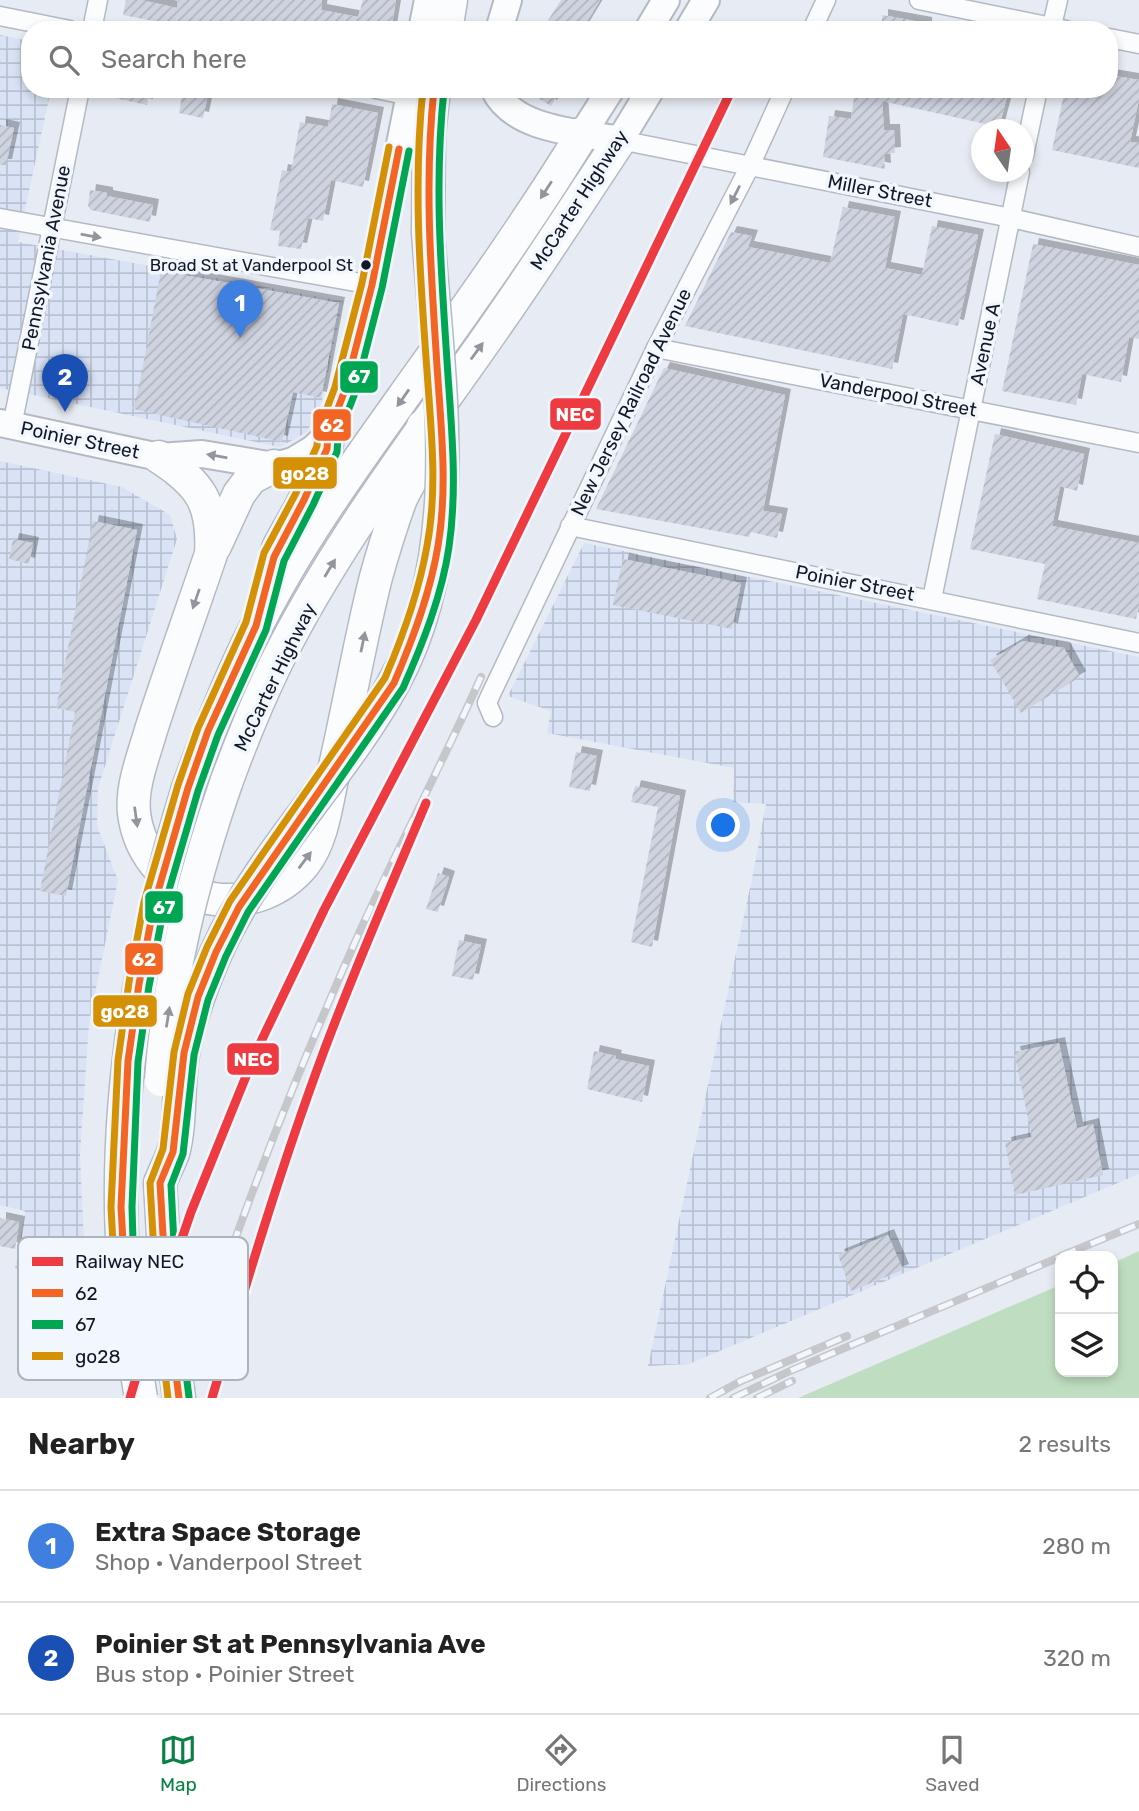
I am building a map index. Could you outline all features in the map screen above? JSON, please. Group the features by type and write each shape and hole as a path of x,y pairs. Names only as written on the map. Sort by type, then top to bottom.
{"highway":[{"path":"448,21 452,0"},
{"path":"160,1183 173,1152 184,1053 198,997 216,952 239,907 275,852 320,792 394,683 426,598 438,547 443,501 442,440 428,232 429,134 420,98"},
{"name":"McCarter Highway","path":"123,1237 121,1207 127,1073 139,984 155,905 188,788 208,732 256,626 306,539 495,267 583,133"},
{"name":"McCarter Highway","path":"163,1237 156,1154 162,1063 169,1013 188,916 212,825 253,713 289,637 340,552 423,426 499,321 620,140"},
{"path":"274,466 251,478 239,494 211,555 147,744 136,786 134,811 139,835 149,857 182,889 207,898 228,901 253,899 273,890 303,864 313,850 348,713 376,577 400,500 415,472 423,426"},
{"path":"256,626 274,557 323,459 328,435"},
{"path":"159,457 178,469 206,502 213,526 211,555"},
{"name":"McCarter Highway","path":"138,1380 141,1398"},
{"name":"McCarter Highway","path":"177,1380 179,1398"}],"main road":[{"path":"424,21 428,0"},
{"path":"502,21 509,0"},
{"path":"653,21 666,0"},
{"path":"693,21 706,0"},
{"path":"274,466 293,461 313,449 328,435 345,390 418,98"},
{"path":"499,98 512,113 538,124 620,140"},
{"name":"McCarter Highway","path":"583,133 605,98"},
{"name":"McCarter Highway","path":"620,140 646,98"},
{"name":"Poinier Street","path":"6,425 159,457 202,454 274,466"}],"street":[{"path":"94,21 98,0"},
{"path":"816,21 826,0"},
{"path":"919,0 1018,21"},
{"path":"1057,21 1058,0"},
{"path":"0,16 25,21"},
{"path":"1118,40 1139,44"},
{"name":"Pennsylvania Avenue","path":"6,425 52,229 78,98"},
{"name":"New Jersey Railroad Avenue","path":"493,717 487,703 656,348 750,166 781,98"},
{"path":"1032,119 1036,98"},
{"name":"Miller Street","path":"620,140 1011,218 1139,247"},
{"name":"Avenue A","path":"932,599 1018,182"},
{"path":"0,218 372,285"},
{"name":"Vanderpool Street","path":"656,348 1139,443"},
{"name":"Poinier Street","path":"570,526 1139,643"}],"shaded area":[{"path":"0,35 21,39 21,98 49,98 18,242 343,301 322,401 307,432 280,447 0,388"},
{"path":"0,461 122,487 170,515 177,539 98,788 97,826 118,880 89,1023 80,1155 84,1237 21,1237 25,1211 0,1205"},
{"path":"584,543 1139,657 1139,1174 689,1364 648,1366 766,804 733,802 734,768 547,733 551,711 508,696"}],"green space":[{"path":"1139,1251 1139,1398 798,1398 1055,1287 1055,1377 1118,1377 1118,1261"}],"building":[{"path":"126,0 141,0 177,8 178,0 322,0 321,10 358,17 363,0 396,0 392,21 154,21 123,15"},
{"path":"561,0 600,0 587,21 548,21"},
{"path":"882,15 915,21 882,21"},
{"path":"1118,76 1139,80 1139,99 1130,142 1139,143 1139,168 1052,150 1063,98 1118,98"},
{"path":"115,98 148,98 147,105"},
{"path":"182,98 207,98 203,118 179,113"},
{"path":"538,98 556,98 551,106"},
{"path":"854,98 1007,98 1001,119 971,121 882,101 884,130 894,130 895,153 884,154 885,169 823,157 829,116 851,119"},
{"path":"332,104 378,113 363,187 331,180 323,221 308,218 301,249 278,246 280,231 270,230 282,170 291,172 300,122 328,127"},
{"path":"0,125 14,128 6,165 0,165"},
{"path":"90,190 153,205 150,222 91,210 88,206"},
{"path":"843,207 895,217 885,268 922,275 932,226 978,235 958,326 903,314 892,369 685,326 731,232 752,236 748,247 830,263"},
{"path":"1033,244 1139,265 1139,339 1129,337 1121,382 1082,374 1076,405 1002,391"},
{"path":"161,271 339,303 321,398 293,392 282,442 133,409"},
{"path":"664,368 785,395 763,511 782,514 777,538 751,532 749,537 596,509"},
{"path":"995,434 1084,454 1077,491 1060,486 1052,526 1139,543 1139,606 1136,619 1037,599 1045,564 970,549"},
{"path":"93,521 137,530 66,896 40,891 75,712 56,708"},
{"path":"13,539 33,543 29,564 9,559"},
{"path":"623,559 741,583 732,629 613,605"},
{"path":"1023,641 1064,648 1080,677 1021,713 990,660"},
{"path":"576,752 597,756 590,791 569,787"},
{"path":"635,786 680,796 652,947 631,942 658,807 631,802"},
{"path":"438,873 449,877 438,912 426,909"},
{"path":"459,940 481,945 473,980 452,976"},
{"path":"1059,1043 1077,1128 1093,1124 1103,1175 1015,1195 1005,1143 1032,1137 1014,1052"},
{"path":"594,1051 616,1056 615,1059 649,1066 642,1102 587,1089"},
{"path":"0,1218 19,1222 15,1249 0,1246"},
{"path":"888,1235 903,1270 851,1291 838,1255"}],"railway":[{"path":"236,1237 335,988 481,677"},
{"path":"1073,1251 1139,1224"},
{"path":"733,1398 790,1371 1055,1259"},
{"path":"710,1398 741,1381 847,1336"},
{"path":"182,1398 188,1380"},
{"path":"757,1398 792,1381"}],"rail line":[{"name":"NEC","path":"182,1237 255,1054 324,910 476,620 728,98"},
{"name":"NEC","path":"248,1280 321,1059 426,803"},
{"name":"NEC","path":"130,1398 135,1380"},
{"name":"NEC","path":"212,1398 217,1380"}],"transit line":[{"name":"go28","path":"153,1237 150,1183 163,1149 174,1052 188,994 207,947 230,901 385,678 420,580 430,524 433,481 419,230 418,160 422,98"},
{"name":"62","path":"163,1237 160,1183 173,1152 184,1053 198,997 216,952 239,907 394,683 420,616 435,564 441,524 443,479 430,228 429,159 433,98"},
{"name":"67","path":"174,1237 171,1185 183,1154 194,1055 208,1000 226,956 248,912 403,688 418,654 442,583 449,547 453,500 452,431 440,226 439,158 443,98"},
{"name":"go28","path":"113,1237 111,1207 118,1060 144,902 178,785 198,728 246,622 264,553 317,446 318,432 335,387 362,283 389,147"},
{"name":"62","path":"123,1237 121,1207 128,1061 154,905 188,788 208,731 256,626 274,557 327,449 328,435 345,390 372,285 399,149"},
{"name":"67","path":"133,1237 138,1062 164,907 198,791 218,735 266,630 284,561 337,452 338,437 355,393 382,288 409,151"},
{"name":"go28","path":"166,1380 168,1398"},
{"name":"62","path":"177,1380 179,1398"},
{"name":"67","path":"187,1380 189,1397"}],"place":[{"name":"Broad St at Vanderpool St","path":"366,265"},
{"name":"Extra Space Storage","path":"240,338"},
{"name":"Poinier St at Pennsylvania Ave","path":"65,412"}]}
